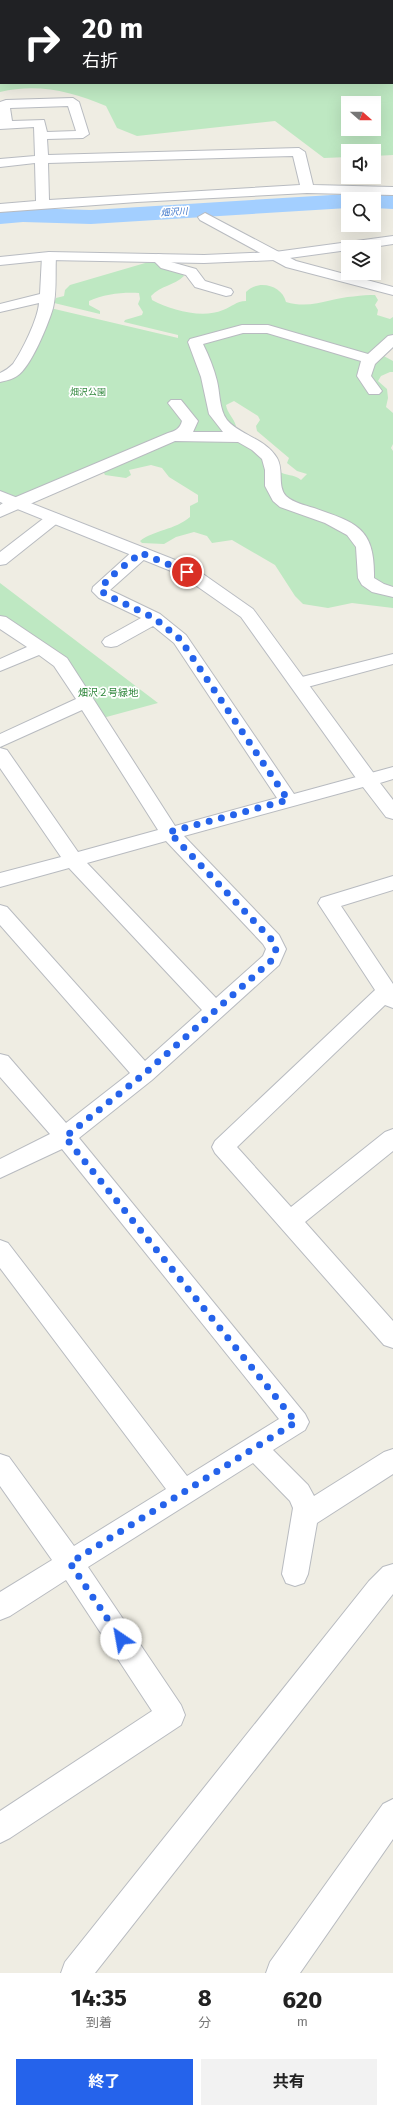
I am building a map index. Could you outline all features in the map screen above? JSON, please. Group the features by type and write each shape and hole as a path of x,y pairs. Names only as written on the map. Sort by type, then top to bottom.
{"street":[{"path":"40,136 83,134 73,102 4,105 3,125 40,123 40,136 42,159 43,204"},
{"path":"245,139 248,154"},
{"path":"177,140 178,155"},
{"path":"0,162 42,159 299,152 307,189"},
{"path":"0,208 43,204 307,189 393,191"},
{"path":"206,217 290,264 393,291"},
{"path":"0,261 49,256 204,258 275,256 393,240"},
{"path":"0,378 12,373 19,366 38,329 46,307 49,256"},
{"path":"158,258 166,265 190,272 200,284 226,292"},
{"path":"0,308 47,297"},
{"path":"371,359 268,329 242,329 195,342 202,358 218,418 231,430 244,437 270,458 272,485 277,498 286,504 347,528 358,536 364,546 366,578 374,587 393,592"},
{"path":"374,391 364,376 368,362 393,339"},
{"path":"176,403 190,421 188,428 180,435"},
{"path":"0,512 11,500 162,440 180,435 244,437"},
{"path":"11,500 187,572 218,591 247,613 300,683 393,813"},
{"path":"0,560 54,518"},
{"path":"141,553 108,581 101,590 105,594 154,618 180,639 288,800"},
{"path":"111,642 154,618"},
{"path":"0,622 62,662 88,701 169,832 272,940 276,949 272,960 144,1074 65,1137 0,1169"},
{"path":"0,666 39,648"},
{"path":"300,683 393,659"},
{"path":"0,741 88,701"},
{"path":"0,754 73,860 215,1010"},
{"path":"0,880 169,832 393,773"},
{"path":"390,1327 290,1221 223,1147 390,996 328,903 393,883"},
{"path":"0,912 144,1074"},
{"path":"0,1062 65,1137 296,1422 0,1606"},
{"path":"290,1221 393,1138"},
{"path":"0,1250 183,1492"},
{"path":"255,1448 299,1493 306,1508 295,1574"},
{"path":"305,1516 393,1460"},
{"path":"0,1465 70,1563 171,1715 0,1828"},
{"path":"76,1973 374,1596 393,1576"},
{"path":"281,1973 393,1814"}],"green space":[{"path":"0,84 393,84 393,155 381,156 381,144 341,144 341,157 324,158 275,121 137,136 117,128 106,106 80,96 54,90 27,88 0,92"},
{"name":"畑沢公園","path":"152,261 180,271 184,276 176,282 155,292 151,296 152,300 168,307 187,312 206,314 215,313 237,303 246,301 246,292 251,288 263,285 280,291 286,302 298,304 320,303 348,297 375,295 378,300 375,305 378,310 377,315 390,319 393,317 393,344 380,354 393,361 393,372 381,376 378,381 387,389 388,398 386,407 393,413 393,444 391,448 393,451 393,608 352,603 328,608 303,604 295,596 275,565 232,540 212,543 207,536 194,532 176,537 164,544 142,543 140,541 146,537 178,525 190,517 190,506 198,502 198,495 169,477 162,468 151,465 129,470 131,475 126,478 105,475 103,471 17,503 0,493 0,374 19,366 46,307 178,338 178,335 124,322 125,320 142,315 143,312 138,304 140,299 139,293 114,294 89,301 89,305 100,311 100,314 54,303 56,298 64,296 65,290 70,285","holes":["234,401 258,416 260,420 256,426 257,431 289,458 287,463 297,471 307,474 301,480 281,473 274,468 249,438 211,434 217,431 232,431 236,426 226,405"]},
{"name":"畑沢２号緑地","path":"0,583 158,703 99,719 61,662 0,628"}],"waterway":[{"name":"畑沢川","path":"0,217 23,215 91,217 341,201"},
{"name":"畑沢川","path":"381,201 393,202"}],"route":[{"path":"121,1639 70,1563 296,1422 65,1137 144,1074 272,960 276,949 272,940 169,832 288,800 180,639 154,618 105,594 101,590 108,581 141,553 187,572"}]}
